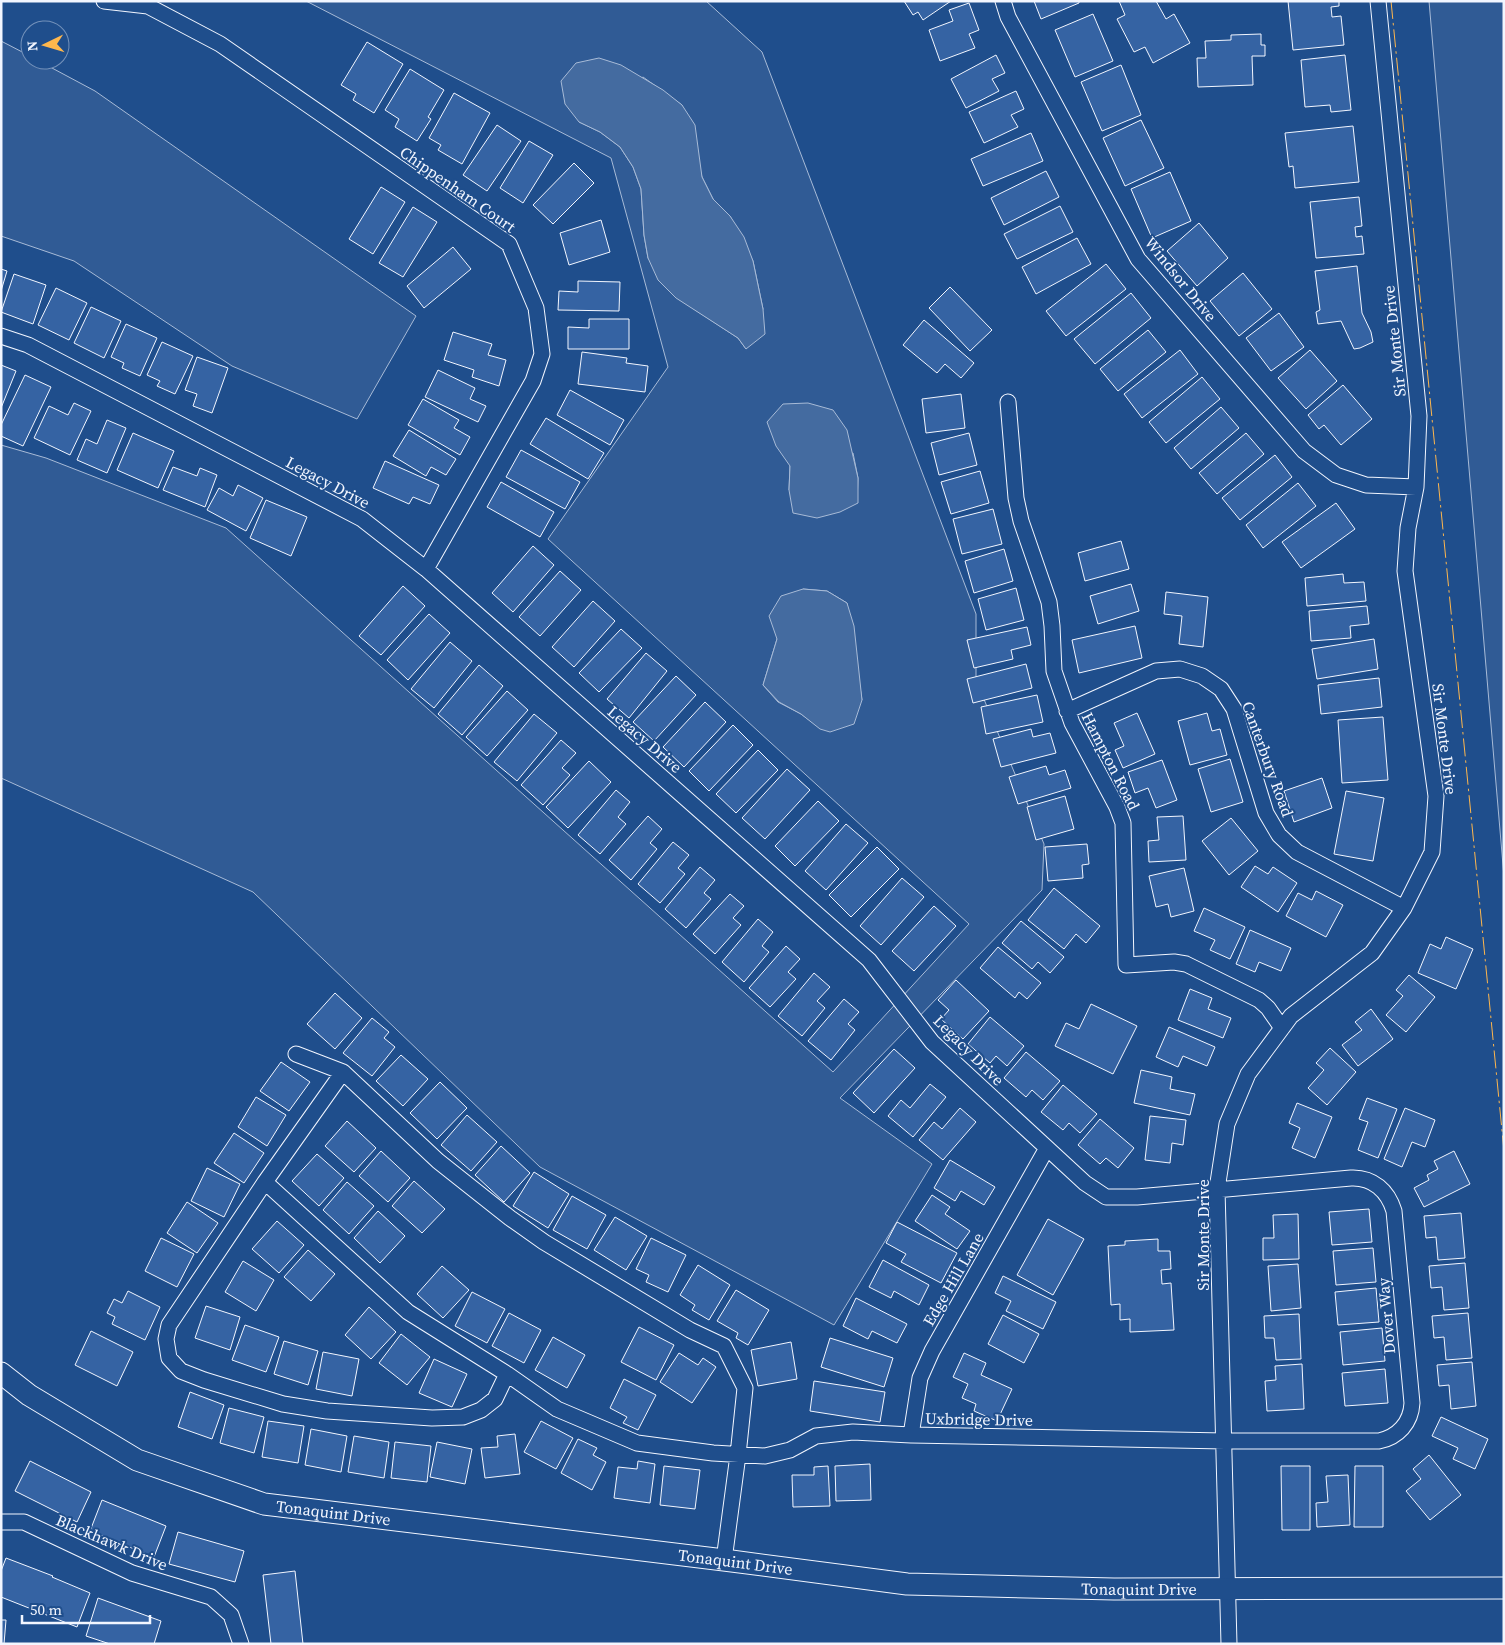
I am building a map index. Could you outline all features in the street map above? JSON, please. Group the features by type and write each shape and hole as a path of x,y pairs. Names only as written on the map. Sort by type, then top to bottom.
{"street":[{"name":"Chippenham Court","path":"104,1 148,6 220,44 509,244 536,308 542,354 533,381 426,569"},
{"name":"Windsor Drive","path":"1003,1 1008,17 1138,259 1304,451 1336,475 1366,486 1416,486"},
{"name":"Sir Monte Drive","path":"1229,1644 1217,1189 1227,1124 1248,1074 1291,1016 1372,953 1404,908 1432,852 1436,796 1405,571 1408,528 1416,486 1419,416 1378,1"},
{"name":"Legacy Drive","path":"1,336 28,345 362,519 426,569 869,960 932,1042 1085,1183 1106,1197 1137,1197 1217,1189"},
{"name":"Hampton Road","path":"1008,402 1017,503 1049,602 1054,671 1067,711 1117,807 1123,823 1126,965 1174,962 1186,964 1259,1000 1268,1008 1282,1028"},
{"name":"Canterbury Road","path":"1067,711 1156,671 1180,669 1202,676 1215,684 1230,702 1266,813 1284,841 1304,856 1404,908"},
{"path":"296,1054 343,1072 438,1161 510,1218 544,1242 690,1330 724,1346 745,1388 724,1560"},
{"path":"343,1072 265,1182 169,1325 166,1339 169,1358 182,1371 204,1380 283,1404 326,1411 432,1418 463,1417 481,1410 495,1399 507,1374"},
{"name":"Edge Hill Lane","path":"911,1435 920,1378 932,1351 1047,1148"},
{"name":"Dover Way","path":"1217,1189 1356,1177 1373,1182 1384,1191 1390,1198 1394,1211 1412,1403 1410,1416 1405,1424 1396,1434 1384,1440 1225,1440"},
{"name":"Uxbridge Drive","path":"265,1182 408,1312 507,1374 557,1409 637,1443 738,1455 765,1456 790,1450 816,1436 853,1432 911,1435 1225,1440"},
{"name":"Tonaquint Drive","path":"1,1373 29,1395 137,1460 264,1504 907,1584 1114,1589 1504,1588"},
{"name":"Blackhawk Drive","path":"1,1522 24,1522 132,1573 211,1597 232,1615 241,1644"}],"shaded area":[{"path":"306,1 706,1 762,52 976,614 976,680 1044,844 1042,890 840,1098 932,1164 834,1325 540,1167 253,892 1,778 1,445 46,458 226,528 833,1072 969,924 548,539 668,367 611,158","holes":["643,77 682,105 702,177 713,199 730,216 753,261 763,309 746,349 738,338 677,298 648,258 644,235 641,189 633,167 620,147 600,132 579,122","853,453 858,478 857,503 789,490 790,466","803,589 827,591 847,603 862,700 820,728 801,714 778,702 763,685 777,639"]},
{"path":"1429,1 1504,1 1504,877"},
{"path":"1,41 20,51 20,70 56,70 95,91 416,316 357,419 232,366 74,261 1,236"},
{"path":"599,58 621,65 663,90 682,105 695,125 702,177 713,199 730,216 744,237 753,261 763,309 765,334 746,349 738,338 676,298 658,280 648,258 644,235 641,189 633,167 620,147 600,132 579,122 565,104 561,81 576,63"},
{"path":"808,403 833,410 847,430 858,478 858,503 840,512 817,518 793,513 789,490 790,466 776,446 767,422 783,404"},
{"path":"803,589 827,591 847,603 854,626 862,700 854,724 830,732 820,729 801,714 779,702 763,685 777,639 769,616 781,596"}],"building":[{"path":"904,1 951,1 923,20 918,12 913,15"},
{"path":"1034,1 1079,1 1079,3 1041,19"},
{"path":"1119,1 1156,1 1166,19 1174,14 1190,43 1153,63 1145,47 1134,52 1117,19 1125,15"},
{"path":"1288,1 1339,1 1339,6 1331,7 1332,17 1341,16 1344,45 1293,50"},
{"path":"969,3 979,30 969,34 975,48 940,61 929,30 953,21 949,10"},
{"path":"1093,14 1113,61 1075,77 1055,30"},
{"path":"1261,34 1261,45 1265,45 1265,56 1252,56 1253,85 1198,87 1197,58 1206,58 1205,41 1231,40 1231,35"},
{"path":"367,42 403,64 374,113 353,100 356,94 341,85"},
{"path":"996,55 1005,73 992,79 999,91 966,108 951,79"},
{"path":"1345,55 1351,110 1331,112 1330,105 1305,107 1301,60"},
{"path":"1121,65 1141,115 1102,131 1081,82"},
{"path":"410,69 444,90 428,117 431,119 417,141 395,127 399,119 385,110"},
{"path":"1016,91 1024,109 1011,115 1018,127 984,143 969,112"},
{"path":"454,93 490,113 462,164 438,150 441,145 429,138"},
{"path":"1141,120 1164,168 1125,186 1103,138"},
{"path":"497,125 521,141 487,191 463,175"},
{"path":"1353,126 1359,182 1295,188 1293,166 1289,167 1285,133"},
{"path":"1031,133 1043,161 983,186 971,159"},
{"path":"529,141 553,155 523,203 500,188"},
{"path":"574,163 594,183 553,224 533,205"},
{"path":"1046,171 1059,197 1004,225 991,198"},
{"path":"1170,172 1191,221 1152,238 1131,189"},
{"path":"381,187 405,202 373,254 349,239"},
{"path":"1359,197 1362,226 1355,227 1356,237 1362,236 1364,254 1316,258 1310,202"},
{"path":"1060,206 1073,232 1017,259 1004,234"},
{"path":"413,207 437,222 403,277 379,263"},
{"path":"601,220 610,252 569,265 560,233"},
{"path":"1199,223 1228,258 1197,286 1167,251"},
{"path":"1077,238 1091,264 1036,294 1022,267"},
{"path":"453,247 471,269 424,308 407,286"},
{"path":"1106,264 1126,289 1066,336 1046,311"},
{"path":"1357,266 1362,313 1371,332 1373,342 1354,349 1341,321 1318,324 1316,312 1320,310 1315,271"},
{"path":"1,269 7,271 1,291"},
{"path":"1243,273 1272,309 1239,336 1210,301"},
{"path":"14,274 46,285 33,324 1,312"},
{"path":"578,281 620,282 619,311 558,310 559,291 578,292"},
{"path":"950,287 992,330 970,351 929,308"},
{"path":"56,288 87,303 69,340 38,325"},
{"path":"1131,293 1151,318 1095,364 1074,339"},
{"path":"91,307 121,321 104,358 74,343"},
{"path":"1279,313 1304,347 1271,371 1246,338"},
{"path":"589,319 629,319 629,349 568,349 568,327 589,328"},
{"path":"924,320 974,363 961,378 945,364 937,373 903,345"},
{"path":"126,324 157,338 140,376 122,368 124,363 111,357"},
{"path":"1148,330 1166,352 1118,391 1100,369"},
{"path":"453,332 492,344 488,355 506,360 499,386 472,377 474,370 444,360"},
{"path":"162,342 193,356 175,394 157,386 160,381 147,375"},
{"path":"1180,350 1198,374 1142,418 1124,394"},
{"path":"1310,350 1337,381 1306,409 1278,378"},
{"path":"582,352 627,358 626,363 648,366 645,392 578,384"},
{"path":"197,357 228,368 212,413 193,406 197,394 185,390"},
{"path":"1,365 16,371 1,408"},
{"path":"438,370 475,388 470,399 486,406 478,422 425,397"},
{"path":"25,375 51,387 23,446 1,436 1,425"},
{"path":"1202,377 1220,399 1166,443 1149,422"},
{"path":"1343,385 1372,419 1341,445 1324,425 1319,429 1308,415"},
{"path":"570,390 624,420 610,445 557,415"},
{"path":"961,394 965,428 926,433 922,399"},
{"path":"423,399 459,420 454,428 470,437 460,455 408,425"},
{"path":"74,403 91,411 70,455 34,438 49,406 68,415"},
{"path":"1221,407 1239,428 1191,469 1174,448"},
{"path":"546,418 604,453 588,479 530,444"},
{"path":"107,420 126,428 107,473 77,460 86,439 97,444"},
{"path":"409,430 456,459 446,475 431,467 426,476 393,456"},
{"path":"133,433 174,451 158,488 117,470"},
{"path":"969,433 977,465 939,475 931,443"},
{"path":"1246,433 1264,454 1217,494 1199,473"},
{"path":"521,450 580,482 565,509 506,477"},
{"path":"1275,455 1292,477 1240,520 1222,498"},
{"path":"385,461 439,485 430,504 413,497 409,504 373,488"},
{"path":"173,467 197,476 200,468 217,475 205,507 163,490"},
{"path":"980,471 989,503 951,514 941,482"},
{"path":"501,482 554,512 540,537 487,507"},
{"path":"1298,483 1316,506 1263,548 1246,525"},
{"path":"238,485 263,498 246,531 207,510 219,488 233,496"},
{"path":"266,500 307,517 291,556 250,538"},
{"path":"1336,503 1355,529 1301,568 1282,542"},
{"path":"993,509 1002,544 962,554 953,519"},
{"path":"1121,541 1129,569 1085,581 1078,553"},
{"path":"533,546 554,565 513,612 492,593"},
{"path":"1004,549 1013,581 974,593 965,561"},
{"path":"560,571 581,590 540,636 519,617"},
{"path":"1343,574 1344,583 1364,582 1366,601 1307,606 1305,578"},
{"path":"1131,584 1139,611 1098,624 1090,596"},
{"path":"403,586 425,606 381,655 359,636"},
{"path":"1016,588 1024,620 986,630 978,599"},
{"path":"1166,592 1208,597 1203,647 1179,644 1182,616 1164,614"},
{"path":"593,601 615,621 574,667 552,647"},
{"path":"1367,606 1369,624 1350,626 1351,638 1311,641 1309,611"},
{"path":"429,614 450,633 408,680 387,660"},
{"path":"1135,626 1142,658 1079,673 1072,640"},
{"path":"1027,627 1031,645 1011,650 1013,659 974,668 967,640"},
{"path":"621,629 642,648 599,692 579,673"},
{"path":"1374,639 1378,669 1317,679 1312,649"},
{"path":"450,642 472,661 434,708 411,689"},
{"path":"646,653 667,671 629,718 607,699"},
{"path":"1026,664 1032,688 973,703 967,679"},
{"path":"479,665 503,686 462,735 438,714"},
{"path":"676,676 696,695 654,741 633,722"},
{"path":"1379,678 1382,707 1321,714 1318,685"},
{"path":"507,691 528,710 487,756 466,737"},
{"path":"1037,695 1043,722 986,734 981,707"},
{"path":"705,702 726,722 684,767 663,747"},
{"path":"1137,713 1155,754 1123,768 1115,750 1124,746 1114,723"},
{"path":"1207,713 1212,731 1220,729 1227,755 1190,765 1178,721"},
{"path":"534,714 557,733 517,781 494,762"},
{"path":"1383,717 1388,780 1342,783 1338,720"},
{"path":"733,725 753,745 709,791 689,771"},
{"path":"1031,729 1033,737 1050,733 1056,753 1001,767 993,739"},
{"path":"561,740 576,753 562,768 570,775 543,805 521,785"},
{"path":"758,750 778,770 736,813 716,794"},
{"path":"1230,759 1243,802 1211,812 1198,769"},
{"path":"1162,760 1177,800 1156,808 1148,788 1135,793 1128,772"},
{"path":"589,761 611,782 568,828 546,807"},
{"path":"1046,766 1049,775 1065,770 1071,788 1018,804 1009,777"},
{"path":"787,769 810,790 765,839 742,818"},
{"path":"1322,778 1332,808 1294,822 1284,791"},
{"path":"616,790 630,802 618,817 626,824 600,854 578,835"},
{"path":"1346,791 1384,798 1373,861 1334,854"},
{"path":"1065,796 1074,829 1036,840 1027,807"},
{"path":"818,801 839,821 795,866 775,846"},
{"path":"648,816 662,829 650,843 657,849 631,880 609,860"},
{"path":"1183,816 1186,860 1149,862 1148,841 1159,840 1157,817"},
{"path":"1231,818 1258,851 1229,875 1202,841"},
{"path":"846,824 868,843 826,890 805,871"},
{"path":"673,842 689,855 678,868 685,874 660,903 638,884"},
{"path":"1087,844 1089,864 1082,865 1083,878 1048,881 1045,847"},
{"path":"877,847 899,869 851,917 829,895"},
{"path":"1255,866 1268,874 1273,867 1297,883 1278,912 1241,887"},
{"path":"700,867 715,880 704,893 711,899 686,928 665,909"},
{"path":"1184,868 1194,911 1171,917 1168,904 1156,907 1149,876"},
{"path":"902,878 924,897 881,945 860,926"},
{"path":"1054,888 1100,926 1086,943 1076,934 1064,949 1028,920"},
{"path":"1316,891 1343,905 1326,937 1286,916 1298,893 1312,900"},
{"path":"730,894 744,906 733,918 741,925 715,954 693,934"},
{"path":"934,906 956,926 914,971 892,951"},
{"path":"1204,908 1245,927 1230,959 1210,950 1215,940 1194,931"},
{"path":"758,919 773,932 762,946 769,952 744,982 722,962"},
{"path":"1021,921 1064,957 1050,973 1038,962 1032,969 1002,943"},
{"path":"1250,930 1291,948 1281,971 1259,962 1255,972 1236,964"},
{"path":"1446,937 1473,949 1456,989 1418,973 1430,944 1441,949"},
{"path":"786,946 800,959 788,972 796,979 770,1007 749,988"},
{"path":"998,947 1041,983 1027,999 1019,992 1015,998 980,968"},
{"path":"814,973 830,987 817,1001 825,1008 802,1036 778,1016"},
{"path":"1409,975 1435,997 1406,1032 1386,1015 1403,996 1396,990"},
{"path":"956,980 989,1011 963,1039 941,1019 949,1010 938,1000"},
{"path":"1190,989 1212,998 1208,1009 1231,1018 1223,1038 1178,1020"},
{"path":"335,993 362,1018 335,1049 307,1024"},
{"path":"844,999 859,1012 848,1024 855,1030 831,1060 808,1041"},
{"path":"1091,1004 1137,1026 1113,1074 1055,1046 1066,1023 1079,1029"},
{"path":"1371,1009 1393,1039 1358,1066 1342,1045 1362,1030 1355,1022"},
{"path":"990,1017 1024,1046 1007,1066 996,1056 990,1063 968,1044"},
{"path":"372,1018 389,1032 384,1038 395,1047 372,1076 343,1053"},
{"path":"1169,1027 1215,1047 1207,1066 1183,1056 1178,1067 1156,1057"},
{"path":"1330,1048 1356,1072 1327,1105 1308,1088 1324,1070 1316,1063"},
{"path":"894,1049 915,1068 874,1113 853,1093"},
{"path":"1026,1052 1060,1081 1043,1100 1032,1090 1026,1097 1004,1078"},
{"path":"401,1055 428,1079 403,1106 376,1081"},
{"path":"281,1062 310,1082 289,1111 260,1091"},
{"path":"1141,1070 1172,1077 1170,1089 1195,1094 1190,1115 1134,1103"},
{"path":"440,1082 467,1108 437,1139 410,1113"},
{"path":"930,1084 946,1097 913,1137 888,1116 901,1100 910,1108"},
{"path":"1063,1085 1097,1114 1080,1133 1069,1123 1063,1130 1041,1112"},
{"path":"256,1097 286,1115 267,1146 238,1127"},
{"path":"1367,1098 1397,1109 1378,1158 1358,1150 1368,1122 1359,1119"},
{"path":"1297,1103 1332,1117 1315,1158 1292,1148 1300,1128 1289,1123"},
{"path":"960,1108 976,1122 943,1160 919,1140 934,1122 942,1129"},
{"path":"1405,1108 1435,1120 1425,1147 1412,1142 1402,1167 1384,1159"},
{"path":"467,1115 497,1142 471,1171 441,1145"},
{"path":"1150,1116 1186,1120 1183,1145 1172,1143 1170,1163 1145,1160"},
{"path":"1100,1119 1134,1148 1118,1168 1106,1158 1100,1164 1078,1145"},
{"path":"347,1121 376,1148 354,1172 325,1146"},
{"path":"234,1133 264,1153 244,1183 214,1163"},
{"path":"501,1146 530,1173 504,1202 475,1175"},
{"path":"381,1151 410,1178 388,1202 359,1176"},
{"path":"1454,1151 1470,1184 1424,1207 1414,1188 1429,1180 1427,1175 1438,1169 1434,1161"},
{"path":"317,1154 344,1178 319,1206 292,1181"},
{"path":"950,1160 995,1187 984,1205 961,1191 955,1201 934,1188"},
{"path":"207,1168 240,1184 224,1217 191,1201"},
{"path":"534,1172 569,1194 548,1228 513,1206"},
{"path":"414,1181 445,1209 422,1233 392,1206"},
{"path":"347,1182 374,1206 349,1234 323,1210"},
{"path":"932,1195 950,1207 945,1214 970,1231 957,1249 915,1221"},
{"path":"572,1196 606,1215 587,1249 553,1230"},
{"path":"187,1202 218,1223 197,1253 167,1233"},
{"path":"1369,1209 1372,1242 1332,1245 1329,1212"},
{"path":"378,1211 405,1236 380,1263 354,1238"},
{"path":"1461,1213 1465,1258 1438,1260 1436,1237 1426,1238 1424,1216"},
{"path":"1298,1214 1299,1259 1263,1260 1263,1238 1274,1238 1273,1215"},
{"path":"615,1217 647,1236 626,1270 594,1250"},
{"path":"1048,1219 1084,1239 1053,1295 1017,1275"},
{"path":"277,1221 304,1245 279,1273 252,1249"},
{"path":"897,1222 957,1253 941,1283 901,1262 906,1254 886,1243"},
{"path":"161,1238 194,1254 177,1287 145,1271"},
{"path":"651,1238 686,1255 668,1292 646,1282 649,1275 636,1269"},
{"path":"1158,1239 1158,1251 1170,1251 1171,1269 1161,1270 1162,1284 1171,1283 1174,1330 1130,1332 1130,1319 1120,1320 1120,1304 1111,1305 1108,1246 1125,1245 1125,1241"},
{"path":"1373,1248 1376,1282 1336,1285 1333,1251"},
{"path":"308,1250 335,1274 311,1301 284,1277"},
{"path":"883,1260 929,1285 919,1305 894,1291 891,1298 869,1287"},
{"path":"243,1261 274,1280 256,1311 225,1292"},
{"path":"1465,1263 1469,1308 1444,1310 1442,1287 1431,1288 1429,1266"},
{"path":"1298,1264 1301,1308 1271,1311 1268,1266"},
{"path":"698,1265 730,1285 709,1320 692,1310 695,1305 680,1295"},
{"path":"442,1266 469,1290 443,1318 417,1294"},
{"path":"1003,1276 1056,1302 1043,1329 1006,1311 1011,1301 995,1293"},
{"path":"1376,1288 1379,1322 1338,1325 1335,1292"},
{"path":"736,1290 769,1310 748,1345 736,1338 738,1333 717,1321"},
{"path":"128,1291 160,1307 145,1340 112,1324 115,1317 107,1313 114,1299 122,1303"},
{"path":"472,1292 505,1309 487,1343 455,1326"},
{"path":"856,1298 907,1324 897,1343 872,1331 868,1339 843,1326"},
{"path":"206,1306 240,1317 230,1350 195,1338"},
{"path":"369,1307 396,1332 371,1359 345,1335"},
{"path":"509,1313 541,1330 524,1363 492,1346"},
{"path":"1468,1313 1472,1358 1446,1360 1444,1337 1434,1338 1432,1316"},
{"path":"1299,1314 1301,1359 1276,1360 1274,1338 1265,1338 1264,1316"},
{"path":"1003,1315 1039,1334 1024,1363 988,1344"},
{"path":"245,1325 279,1337 266,1372 232,1360"},
{"path":"639,1327 674,1345 656,1380 621,1362"},
{"path":"1382,1328 1385,1361 1343,1365 1340,1332"},
{"path":"91,1331 133,1352 117,1386 75,1365"},
{"path":"401,1334 430,1357 407,1385 379,1363"},
{"path":"553,1337 585,1355 567,1388 535,1370"},
{"path":"830,1338 893,1358 884,1387 821,1367"},
{"path":"284,1341 318,1351 308,1385 274,1374"},
{"path":"791,1342 797,1379 758,1386 751,1350"},
{"path":"323,1352 359,1359 352,1396 316,1389"},
{"path":"679,1353 698,1365 703,1358 716,1367 692,1403 660,1382"},
{"path":"964,1353 986,1363 981,1375 1012,1389 997,1421 974,1411 976,1404 962,1398 968,1384 953,1377"},
{"path":"434,1359 467,1374 452,1407 419,1393"},
{"path":"1472,1362 1476,1406 1451,1409 1449,1385 1439,1386 1437,1365"},
{"path":"1302,1364 1304,1409 1267,1411 1265,1381 1276,1380 1275,1366"},
{"path":"1385,1369 1388,1403 1345,1406 1342,1373"},
{"path":"624,1379 656,1395 638,1430 623,1423 627,1417 610,1408"},
{"path":"814,1381 885,1392 880,1422 810,1411"},
{"path":"190,1392 224,1405 212,1439 178,1427"},
{"path":"229,1408 264,1417 254,1453 220,1443"},
{"path":"1441,1417 1488,1439 1475,1469 1453,1459 1458,1448 1432,1436"},
{"path":"268,1421 304,1426 298,1463 262,1457"},
{"path":"541,1421 573,1438 556,1469 524,1452"},
{"path":"311,1429 347,1436 341,1472 305,1465"},
{"path":"515,1434 520,1474 485,1478 481,1448 498,1447 497,1436"},
{"path":"354,1436 389,1442 384,1478 348,1472"},
{"path":"578,1439 597,1448 593,1455 606,1462 592,1490 561,1473"},
{"path":"395,1442 431,1446 427,1482 391,1478"},
{"path":"437,1442 472,1449 465,1484 430,1477"},
{"path":"1429,1455 1461,1495 1430,1520 1406,1491 1421,1479 1413,1469"},
{"path":"30,1461 91,1492 77,1522 15,1491"},
{"path":"638,1461 655,1464 650,1503 614,1498 618,1467 637,1469"},
{"path":"870,1464 871,1500 836,1501 835,1466"},
{"path":"664,1466 700,1470 695,1509 660,1505"},
{"path":"828,1466 830,1506 793,1507 792,1475 814,1475 814,1467"},
{"path":"1281,1466 1310,1466 1310,1530 1282,1530"},
{"path":"1355,1466 1383,1466 1383,1527 1354,1527"},
{"path":"1348,1475 1350,1525 1317,1527 1316,1503 1328,1502 1326,1476"},
{"path":"102,1500 166,1526 154,1557 90,1531"},
{"path":"178,1532 244,1551 235,1582 169,1564"},
{"path":"6,1558 90,1593 77,1627 1,1597 1,1571"},
{"path":"295,1571 303,1644 271,1644 263,1575"},
{"path":"98,1598 161,1621 154,1644 110,1644 86,1636"},
{"path":"1,1620 6,1620 4,1644 1,1644"}],"power":[{"path":"1391,1 1504,1151"}]}
